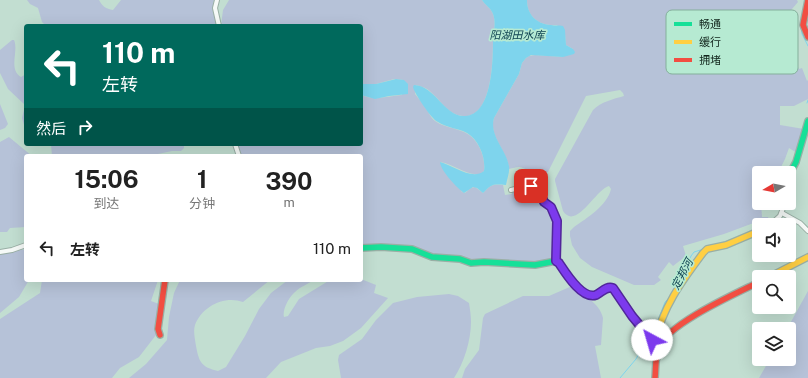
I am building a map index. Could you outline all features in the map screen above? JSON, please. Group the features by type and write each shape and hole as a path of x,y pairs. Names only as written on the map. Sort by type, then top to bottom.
{"street":[{"path":"217,0 215,8 219,24"},
{"path":"808,0 803,25 808,37"},
{"path":"794,166 808,121"},
{"path":"511,190 528,186 535,187 539,190 544,203 551,207 557,221 556,261 559,263 572,283 590,295 596,294 609,287 614,289 646,334 657,344"},
{"path":"780,218 783,210"},
{"path":"782,213 800,223 808,231"},
{"path":"655,378 657,332 661,317 672,298 703,253 708,249 726,245 752,234"},
{"path":"0,252 24,246"},
{"path":"363,248 381,247 412,249 432,257 460,259 471,263 484,262 535,265 556,261"},
{"path":"783,270 808,257"},
{"path":"160,335 158,328 165,282"},
{"path":"657,344 697,314 752,286"}],"shaded area":[{"path":"27,0 99,0 104,7 113,10 121,0 214,0 213,9 217,24 44,24 38,8 30,4"},
{"path":"229,0 482,0 492,12 495,23 493,59 489,85 486,98 480,108 473,114 463,116 457,115 448,109 425,88 416,85 415,94 435,121 469,135 480,148 484,160 484,171 481,174 465,172 440,162 462,192 465,193 471,188 475,187 483,193 494,185 503,185 505,195 512,194 512,190 529,187 536,190 544,205 551,212 554,218 555,258 535,262 484,259 472,261 461,257 363,245 363,154 240,154 237,146 363,146 363,96 376,98 402,95 404,80 394,79 376,84 363,84 363,24 221,24 223,10"},
{"path":"527,0 797,0 798,2 791,10 666,10 666,74 798,74 798,67 799,69 802,68 807,81 808,80 808,99 794,106 780,106 780,125 804,129 797,153 789,148 782,166 752,166 752,210 762,210 762,217 768,218 752,218 752,224 724,234 683,246 686,256 673,266 669,262 658,277 661,280 654,285 634,285 592,267 580,258 572,245 570,231 601,206 609,195 611,189 609,186 604,189 580,213 574,216 568,216 563,211 555,179 593,110 603,103 624,96 620,90 586,96 548,172 539,175 519,167 509,169 508,162 496,137 493,125 494,118 519,74 522,63 529,56 535,55 563,57 573,49 566,45 565,34 557,25 540,22 536,20 529,12"},
{"path":"14,40 15,69 17,74 21,77 24,75 24,104 8,89 0,73 0,50"},
{"path":"0,104 8,124 5,128 0,130"},
{"path":"24,109 24,125 22,118"},
{"path":"9,137 30,154 24,154 24,227 10,228 7,232 0,232 0,142"},
{"path":"51,146 184,146 181,151 158,154 52,154"},
{"path":"24,249 24,282 28,282 19,297 0,313 0,254"},
{"path":"363,280 376,285 374,293 388,298 361,328 343,341 330,346 316,348 281,362 266,378 129,378 146,364 167,340 169,317 174,293 179,282 268,282 243,302 236,300 222,301 203,312 198,318 194,330 198,356 204,366 218,371 226,367 259,309 271,293 285,282 311,282 299,289 288,300 285,307 284,317 288,316 299,299 327,282 363,282"},
{"path":"42,282 157,282 151,301 159,304 156,335 139,357 120,368 112,378 0,378 0,319 40,293"},
{"path":"572,286 595,304 603,318 601,345 595,346 601,378 462,378 465,369 479,350 483,318 485,314 523,296 549,296"},
{"path":"808,291 808,378 759,378 766,366 796,366 796,322 791,322"},
{"path":"449,294 458,296 469,303 471,317 470,336 466,351 454,378 341,378 338,360 339,355 362,339 376,320 393,303 417,297"}],"water":[{"name":"阳湖田水库","path":"482,0 527,0 527,5 531,14 541,23 563,26 565,30 566,45 575,52 574,54 563,57 531,55 522,63 519,74 494,118 493,125 496,137 505,154 509,166 506,185 493,185 483,193 477,188 473,187 464,193 446,174 440,162 468,173 479,174 484,171 484,161 481,150 475,140 467,133 445,126 435,120 416,95 413,87 414,85 428,90 451,112 458,115 465,116 474,113 481,106 490,84 495,23 492,12"},
{"path":"396,79 404,80 408,84 408,94 375,99 363,96 363,84 376,84"}],"waterway":[{"name":"定邦河","path":"801,26 802,34 808,46"},
{"name":"定邦河","path":"795,156 804,124"},
{"name":"定邦河","path":"719,244 735,238"},
{"name":"定邦河","path":"680,280 694,252 704,249"},
{"name":"定邦河","path":"658,320 665,302 670,297"},
{"name":"定邦河","path":"620,378 636,359 641,350"}],"traffic: fast":[{"path":"794,166 808,121"},
{"path":"363,248 381,247 412,249 432,257 460,259 471,263 484,262 535,265 556,261 574,284 584,293 595,295 609,287 614,289 646,334 659,346"}],"traffic: slow":[{"path":"655,343 662,318 674,295 703,253 707,249 726,245 752,234"},
{"path":"783,270 808,257"}],"traffic: jam":[{"path":"808,0 803,25 808,37"},
{"path":"160,335 158,329 165,282"},
{"path":"655,378 656,359 659,347 665,338 675,328 704,310 752,286"}],"route":[{"path":"531,186 539,190 544,203 551,207 556,217 556,261 559,263 572,283 578,288 592,295 610,287 613,288 632,316 652,340"}]}
